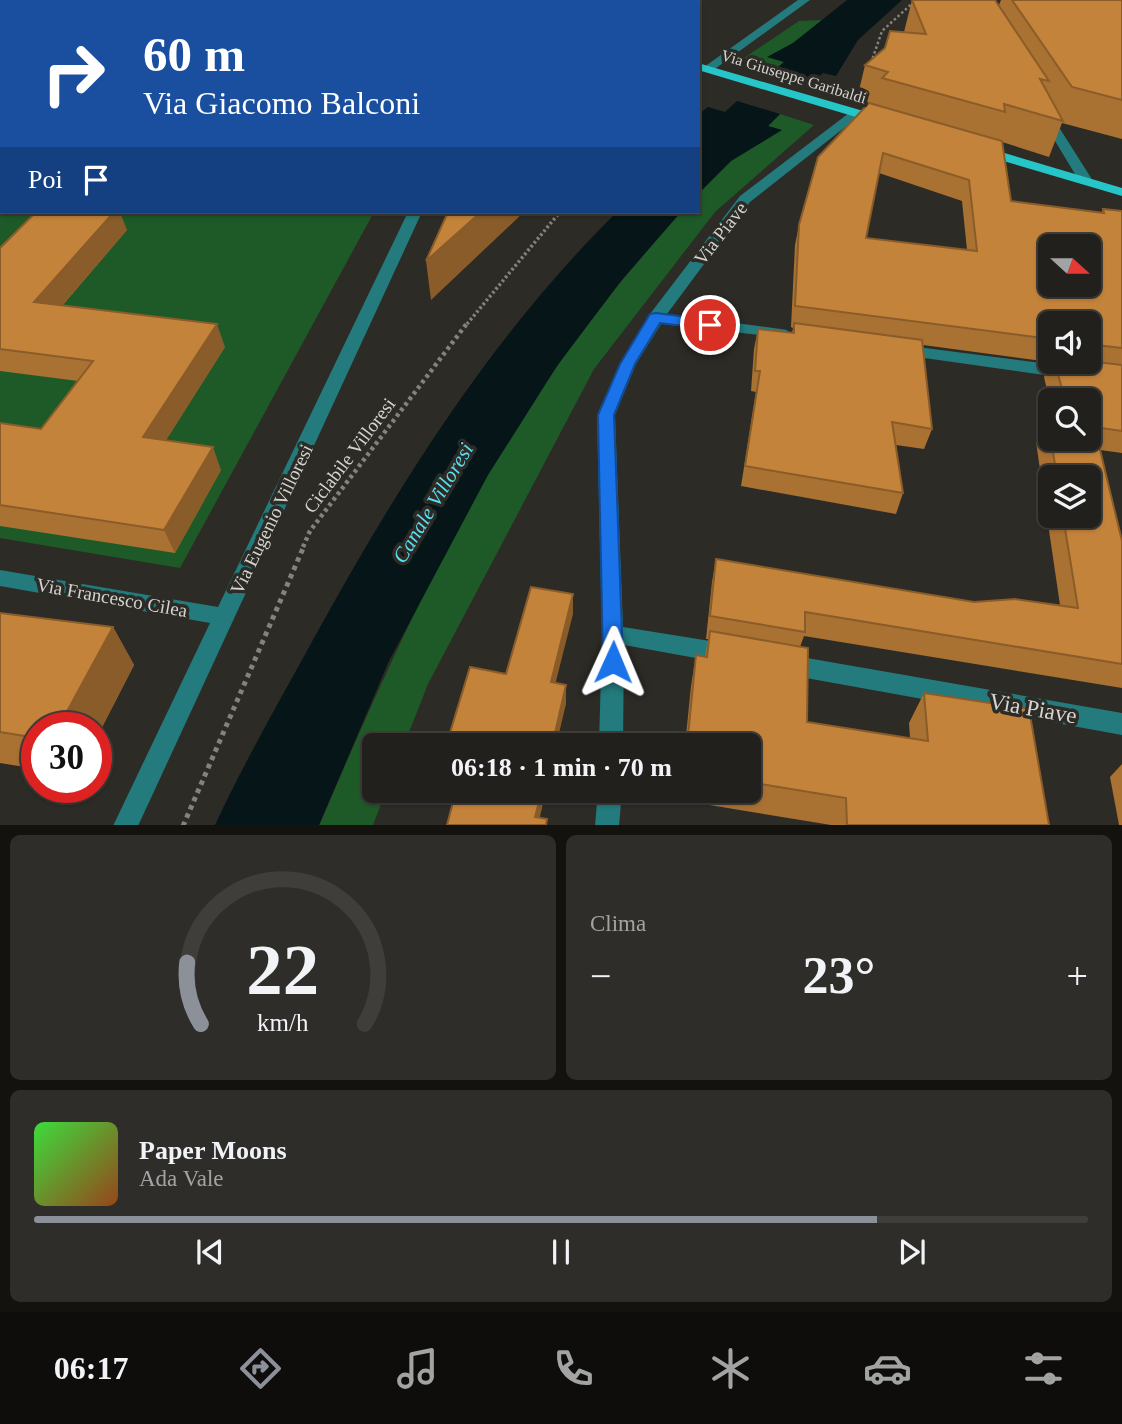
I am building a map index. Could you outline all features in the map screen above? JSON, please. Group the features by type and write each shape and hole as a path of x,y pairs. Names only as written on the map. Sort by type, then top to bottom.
{"main road":[{"name":"Via Giuseppe Garibaldi","path":"703,67 895,125"},
{"path":"972,147 1122,192"}],"street":[{"path":"703,67 805,0"},
{"path":"1036,100 1086,181"},
{"name":"Via Piave","path":"611,733 614,634 606,415 628,364 656,318 745,199 857,114"},
{"name":"Via Eugenio Villoresi","path":"125,825 414,214"},
{"path":"656,318 793,336"},
{"path":"889,348 1095,376"},
{"name":"Via Francesco Cilea","path":"0,578 224,617"},
{"name":"Via Piave","path":"614,634 1122,724"},
{"path":"607,825 609,803"}],"path":[{"path":"831,106 867,73 882,32 916,0"},
{"name":"Ciclabile Villoresi","path":"183,825 310,531 464,327 558,214"}],"green space":[{"path":"823,20 793,43 768,57 784,62 770,74 741,65 741,60 799,21"},
{"path":"780,114 814,125 715,212 594,369 428,684 409,733 362,733 362,803 381,803 373,825 319,825 426,589 456,531 522,419 558,365 615,289 679,214 700,214 700,192 731,161 781,130 768,126"},
{"path":"0,214 373,214 180,568 0,538"}],"water":[{"path":"847,0 902,0 858,40 836,76 823,73 810,85 770,74 784,62 767,57 793,43"},
{"path":"737,101 780,114 768,126 782,130 731,161 700,192 700,113 708,107 725,112"},
{"name":"Canale Villoresi","path":"615,214 679,214 621,281 557,366 488,475 389,661 319,825 215,825 314,638 414,468 489,360 572,259"}],"building":[{"path":"912,0 995,0 1049,81 1040,79 1063,121 1004,104 1005,112 882,78 888,72 865,65 885,48 890,31 926,34"},
{"path":"1012,0 1122,0 1122,100 1072,87"},
{"path":"869,103 1002,141 1011,201 1104,213 1103,209 1122,211 1122,348 1101,346 1101,311 1038,311 1038,337 795,306 799,225 818,157","holes":["883,153 969,180 977,251 866,238"]},
{"path":"34,214 112,214 34,302 217,324 143,437 213,447 164,530 0,505 0,423 41,429 93,361 0,349 0,248"},
{"path":"447,214 479,214 426,261"},
{"path":"794,323 922,340 932,429 892,422 903,493 745,466 760,371 755,371 758,329 794,333"},
{"path":"1101,363 1122,365 1122,431 1101,428 1101,388 1062,388 1058,374 1101,374"},
{"path":"1053,451 1100,451 1122,541 1122,664 805,612 805,632 710,616 716,559 974,602 1015,599 1078,608 1065,528 1101,528 1101,465 1055,465"},
{"path":"531,587 573,594 551,682 566,685 555,733 450,733 470,667 506,674"},
{"path":"0,613 113,627 67,712 21,712 21,735 0,732"},
{"path":"710,631 808,648 807,722 928,741 924,693 1029,709 1049,825 847,825 846,798 761,784 761,733 688,733 696,655 707,657"},
{"path":"453,803 539,803 535,817 547,819 546,825 447,825"}],"route":[{"path":"613,662 606,415 628,364 656,318 710,325"}]}
